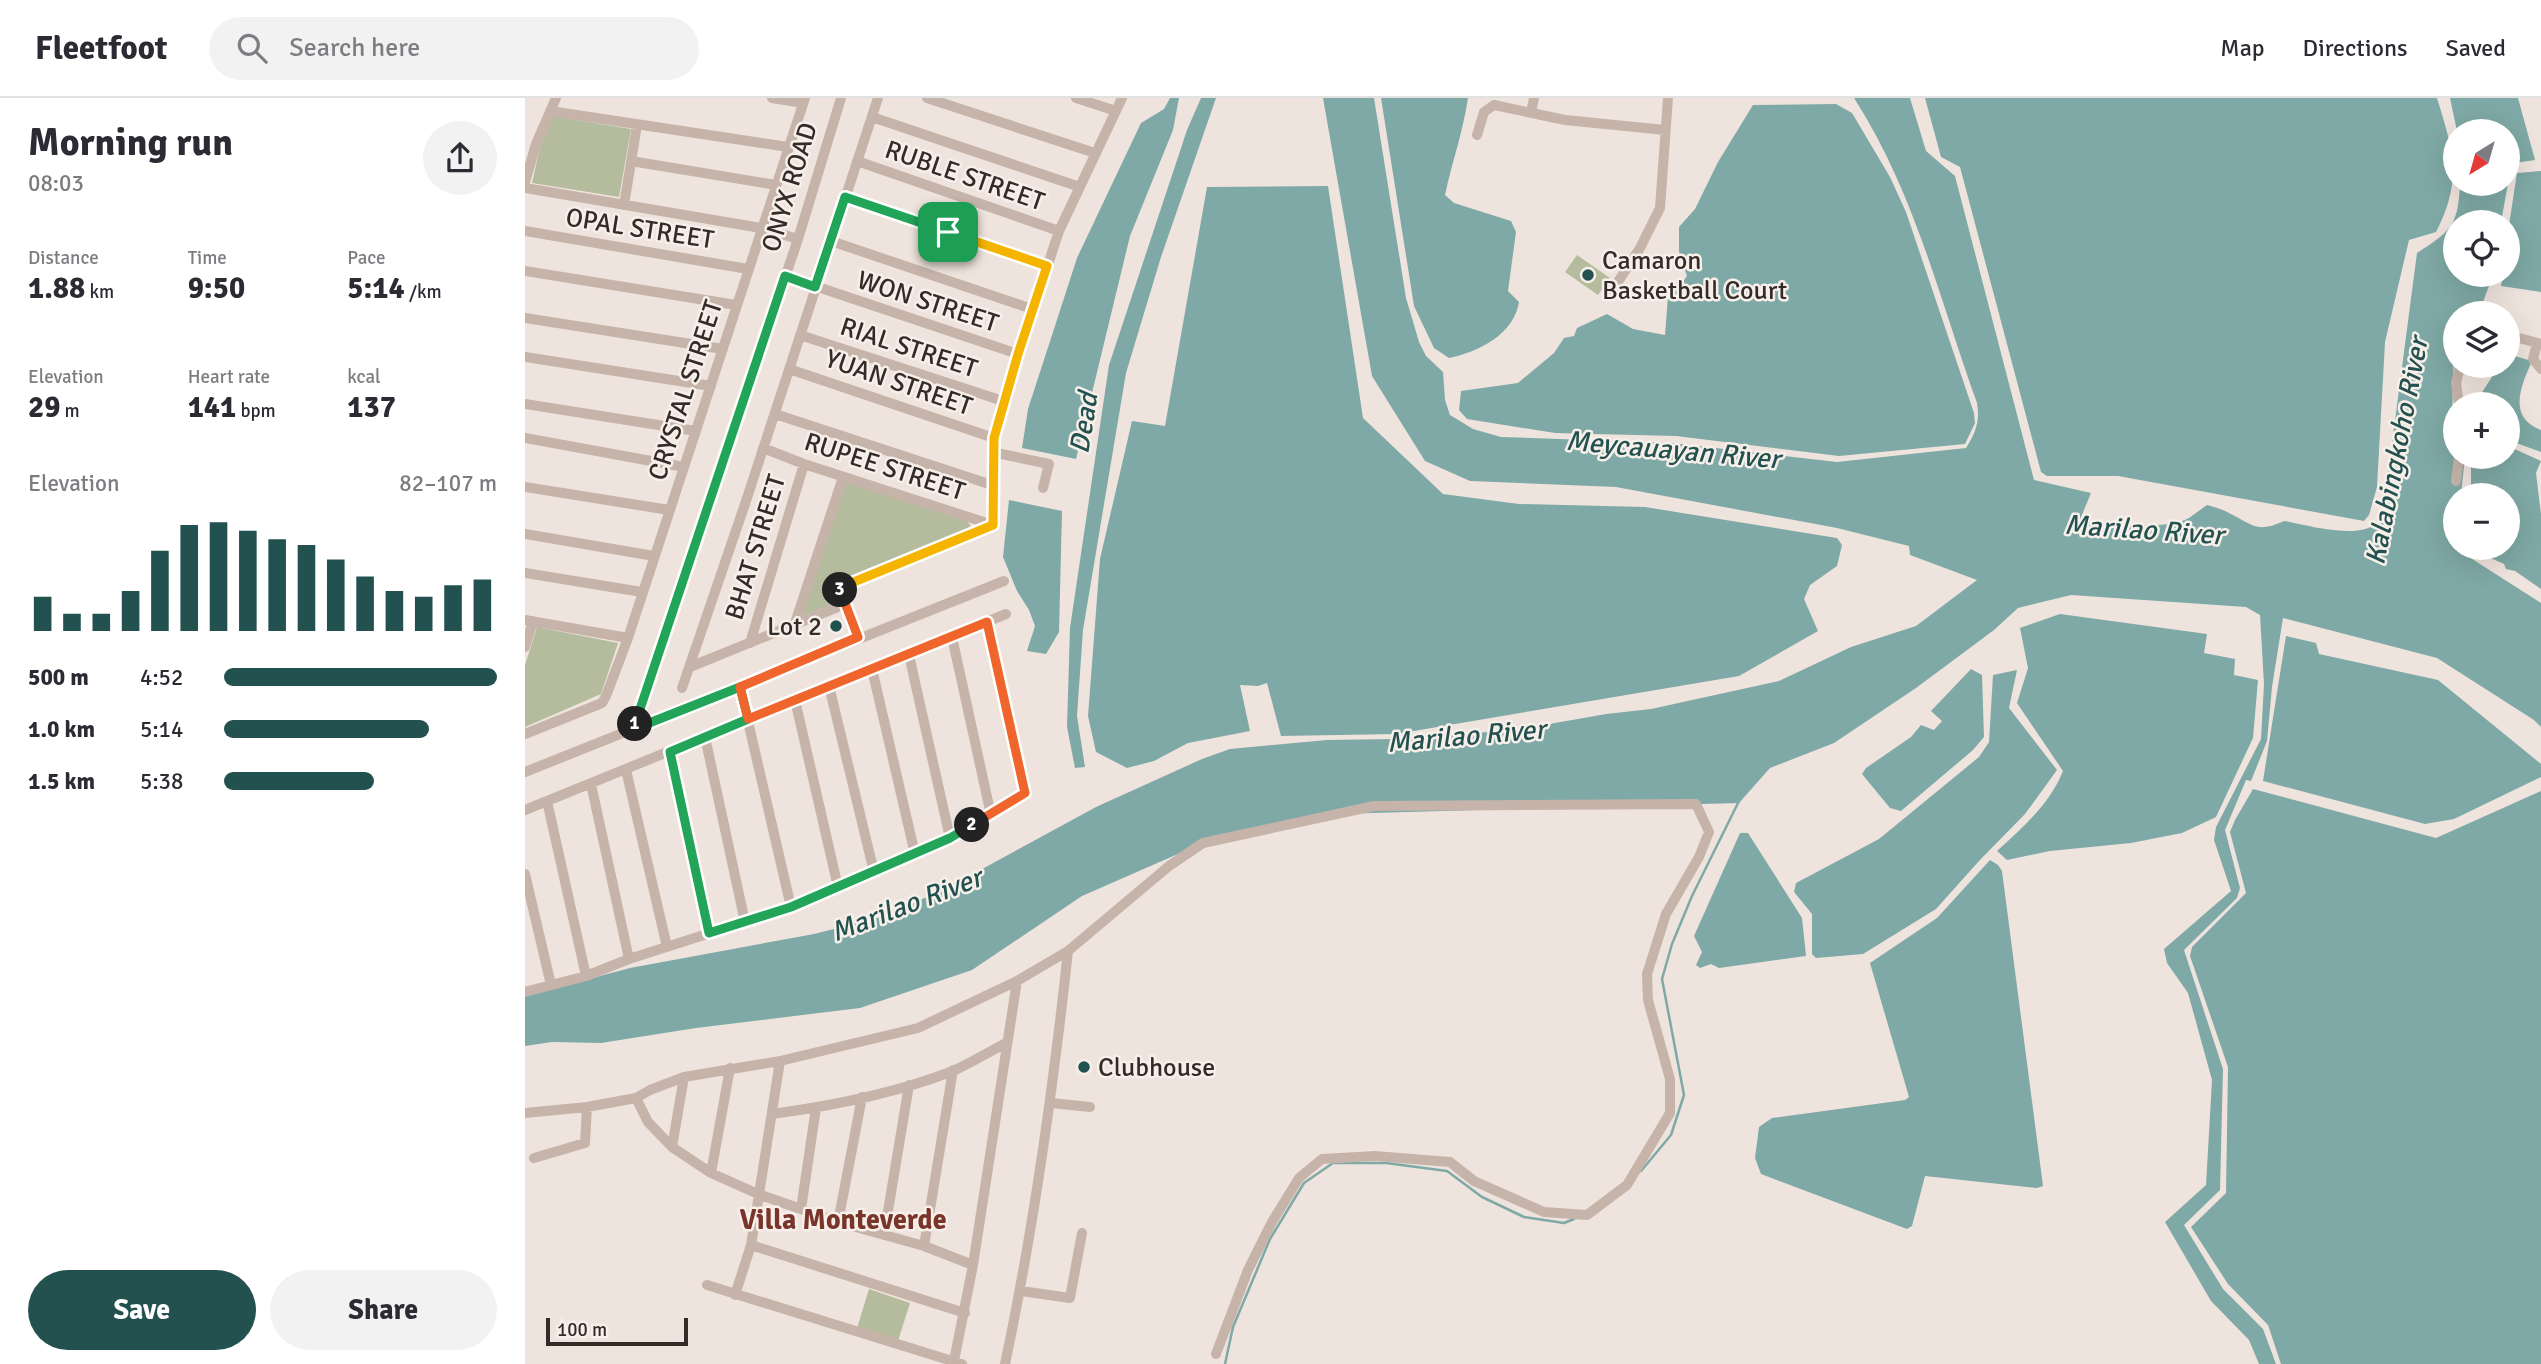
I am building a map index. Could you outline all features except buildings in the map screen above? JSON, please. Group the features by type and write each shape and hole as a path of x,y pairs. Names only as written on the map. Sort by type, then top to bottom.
{"street":[{"path":"525,181 535,144 556,98"},
{"path":"772,98 804,101"},
{"name":"ONYX ROAD","path":"634,729 798,239 841,98"},
{"path":"682,688 878,98"},
{"path":"927,98 1095,153"},
{"path":"1076,98 1116,111"},
{"path":"858,637 839,588 993,525 992,452 1003,401 1059,231 1122,98"},
{"path":"1531,113 1534,98"},
{"path":"1612,291 1640,248 1660,208 1668,98"},
{"name":"CRYSTAL STREET","path":"525,734 602,703 606,696 628,638 804,101"},
{"path":"1477,135 1484,112 1490,106 1565,120 1665,130"},
{"path":"550,111 788,147"},
{"path":"872,117 1080,187"},
{"path":"624,205 637,125"},
{"name":"RUBLE STREET","path":"857,161 1059,231"},
{"path":"631,162 776,184"},
{"path":"525,188 761,228 798,239"},
{"path":"845,197 1047,266"},
{"name":"OPAL STREET","path":"525,231 748,269"},
{"path":"831,241 1033,309"},
{"path":"525,271 736,305"},
{"name":"WON STREET","path":"785,276 1018,354"},
{"path":"525,318 723,349"},
{"name":"RIAL STREET","path":"800,335 1003,401"},
{"path":"2520,338 2539,344 2533,359 2541,369"},
{"path":"525,358 711,386"},
{"name":"YUAN STREET","path":"789,369 994,438"},
{"path":"525,404 696,431"},
{"path":"775,414 992,485"},
{"path":"525,438 684,467"},
{"name":"RUPEE STREET","path":"763,448 804,464 993,525"},
{"path":"992,452 1049,464 1043,488"},
{"name":"BHAT STREET","path":"750,643 804,464"},
{"path":"2456,481 2458,469"},
{"path":"794,626 843,477"},
{"path":"525,486 669,510"},
{"path":"525,534 654,555"},
{"path":"525,573 642,592"},
{"path":"525,772 1004,581"},
{"path":"690,667 845,604"},
{"path":"525,808 626,770 1006,614"},
{"path":"525,647 529,620 628,638"},
{"path":"525,992 586,976 629,959 791,907 950,838 1025,793 987,622"},
{"path":"952,637 991,815"},
{"path":"909,654 950,838"},
{"path":"872,669 915,854"},
{"path":"829,686 874,872"},
{"path":"740,687 791,907"},
{"path":"795,700 838,887"},
{"path":"705,737 745,922"},
{"path":"670,752 709,933"},
{"path":"626,770 667,947"},
{"path":"591,784 629,959"},
{"path":"547,801 586,976"},
{"path":"525,1113 587,1107 636,1098 684,1077 780,1061 918,1028 1017,981 1068,951 1169,866 1203,843 1374,807 1696,804 1709,832 1699,858 1666,914 1647,974 1648,1000 1671,1079 1670,1113 1627,1185 1587,1215 1544,1212 1474,1181 1450,1163 1374,1156 1322,1159 1299,1178 1272,1222 1248,1270 1216,1354"},
{"path":"525,874 551,985"},
{"path":"1005,1364 1021,1291 1051,1103 1068,951"},
{"path":"707,1285 958,1363 1017,981"},
{"path":"772,1114 816,1108 909,1085 953,1070 1006,1043"},
{"path":"735,1295 751,1245 780,1061"},
{"path":"711,1173 730,1068"},
{"path":"924,1246 953,1070"},
{"path":"672,1147 684,1077"},
{"path":"884,1235 909,1085"},
{"path":"838,1222 862,1097"},
{"path":"636,1098 648,1122 672,1147 711,1173 758,1194 838,1222 924,1246 973,1265"},
{"path":"1051,1103 1090,1107"},
{"path":"534,1157 585,1143 587,1107"},
{"path":"801,1209 816,1108"},
{"path":"1021,1291 1070,1298 1082,1233"},
{"path":"751,1245 965,1313"}],"green space":[{"path":"553,116 631,129 619,197 532,183 540,147"},
{"name":"Camaron Basketball Court","path":"1577,255 1610,278 1598,295 1565,272"},
{"path":"846,482 966,520 971,526 965,531 833,584 838,602 802,616"},
{"path":"537,627 618,643 601,694 525,727 525,665"},
{"path":"869,1289 910,1303 898,1341 857,1328"}],"water":[{"name":"Dead","path":"1170,98 1179,98 1173,130 1130,236 1076,459 1022,448 1028,409 1077,258 1141,123 1164,109"},
{"path":"1201,98 1216,98 1161,257 1126,373 1083,630 1077,716 1085,767 1075,768 1067,727 1070,628 1109,365 1187,130"},
{"path":"1323,98 1374,98 1406,298 1426,356 1443,372 1445,400 1450,415 1473,429 1501,437 1673,443 1837,462 1966,448 1975,431 1977,403 1924,247 1894,171 1854,98 1910,98 1926,151 1955,176 2034,480 2091,493 2079,522 2135,526 2166,524 2189,518 2207,505 2260,527 2284,521 2348,531 2371,527 2379,520 2384,504 2417,253 2443,235 2443,287 2489,287 2483,301 2443,301 2443,378 2453,378 2453,392 2443,392 2443,469 2464,469 2462,483 2443,483 2443,560 2474,560 2541,603 2541,727 2437,658 2283,618 2267,741 2251,781 2246,780 2225,830 2240,888 2237,898 2184,950 2223,1069 2220,1190 2184,1225 2223,1289 2263,1329 2276,1364 2259,1364 2249,1340 2211,1301 2165,1222 2206,1185 2212,1080 2188,993 2167,963 2164,949 2231,891 2214,840 2216,827 2261,739 2264,684 2260,615 2246,607 2071,595 2018,608 1994,630 1916,688 1834,743 1770,768 1739,803 1334,814 1203,843 1082,896 972,970 860,1008 696,1028 601,1043 552,1042 525,1046 525,996 630,968 814,934 889,915 962,880 1096,807 1230,749 1327,740 1395,739 1515,730 1651,709 1779,681 1851,647 1916,626 1977,580 1910,555 1909,546 1837,528 1616,487 1470,481 1425,461 1372,376"},
{"path":"1381,98 1468,98 1445,195 1454,203 1511,221 1516,232 1508,291 1519,302 1516,313 1503,332 1493,340 1460,355 1449,358 1434,348 1414,306"},
{"path":"1925,98 2437,98 2443,120 2443,196 2450,196 2436,232 2409,240 2385,342 2377,487 2369,515 2364,521 2118,476 2047,476 2041,472 1960,167 1941,157"},
{"path":"2450,98 2518,98 2535,160 2520,162 2520,119 2454,119"},
{"path":"1836,104 1852,113 1890,177 1906,212 1974,413 1975,423 1965,444 1839,456 1676,436 1555,433 1467,419 1459,410 1461,391 1518,383 1554,353 1564,338 1574,336 1577,328 1607,314 1633,329 1665,335 1668,296 1677,282 1681,284 1687,276 1679,252 1679,227 1695,209 1718,162 1753,105"},
{"path":"2541,171 2541,292 2508,287 2520,287 2520,210 2511,210 2513,196 2520,196 2520,173"},
{"path":"1328,186 1363,418 1443,494 1519,504 1645,507 1837,538 1842,545 1837,566 1810,585 1804,599 1818,631 1739,676 1396,734 1281,736 1267,683 1258,686 1240,685 1250,731 1188,743 1154,761 1127,768 1096,752 1088,716 1100,559 1132,421 1165,426 1207,187"},
{"path":"2459,196 2506,196 2503,210 2457,210"},
{"path":"2520,358 2532,361 2520,400 2520,392 2482,392 2491,378 2520,378"},
{"path":"2520,409 2530,424 2541,430 2541,452 2520,444"},
{"path":"2520,451 2541,461 2536,473 2541,514 2541,589 2495,560 2520,560 2520,483 2471,483 2471,469 2520,469"},
{"path":"1009,500 1062,511 1059,632 1046,654 1027,651 1035,626 1003,557"},
{"path":"2060,614 2207,634 2204,653 2235,659 2234,675 2258,680 2253,738 2216,817 2182,833 2131,843 2050,851 2007,860 1997,851 2043,805 2063,771 2017,703 2028,668 2020,628"},
{"path":"2286,636 2316,643 2319,654 2438,680 2541,764 2541,777 2454,819 2425,824 2263,781"},
{"path":"1971,669 1982,675 1984,737 1973,750 1901,811 1890,808 1862,774 1866,768 1911,737 1921,725 1934,730 1942,721 1931,711"},
{"path":"2017,670 2009,708 2057,770 2025,814 1936,909 1863,954 1816,958 1812,954 1812,914 1794,892 1796,883 1879,839 1979,757 1989,742 1993,675"},
{"path":"2253,789 2436,838 2541,791 2541,1364 2281,1364 2268,1325 2228,1284 2191,1227 2226,1193 2228,1067 2190,956 2192,947 2246,893 2230,832"},
{"path":"1740,833 1748,833 1802,918 1806,956 1719,968 1711,964 1700,968 1696,965 1702,952 1694,936"},
{"path":"1990,860 2002,871 2043,1186 2037,1188 1925,1176 1912,1226 1907,1229 1761,1174 1755,1158 1759,1127 1772,1118 1905,1100 1909,1097 1870,963 1937,918"}],"waterway":[{"path":"1641,1171 1671,1135 1684,1095 1662,979 1672,944 1692,896 1739,801"},
{"path":"1225,1364 1233,1327 1270,1239 1304,1183 1333,1163 1386,1163 1447,1171 1482,1197 1524,1217 1564,1223 1574,1219"}],"place":[{"name":"Camaron Basketball Court","path":"1588,275"},
{"name":"Lot 2","path":"836,626"},
{"name":"Clubhouse","path":"1084,1067"}],"district":[{"name":"Villa Monteverde","path":"843,1219"}],"route":[{"path":"948,232 845,197 815,287 785,276 634,729 740,687 748,719 670,752 709,933 791,907 915,854 950,838 1025,793 987,622 748,719 740,687 858,637 839,588 993,525 994,438 1003,401 1047,266 948,232"}],"water label":[{"name":"Meycauayan River","path":"1673,449"},
{"name":"Kalabingkoho River","path":"2396,451"},
{"name":"Marilao River","path":"2144,529"},
{"name":"Marilao River","path":"1466,735"},
{"name":"Marilao River","path":"906,904"}]}
